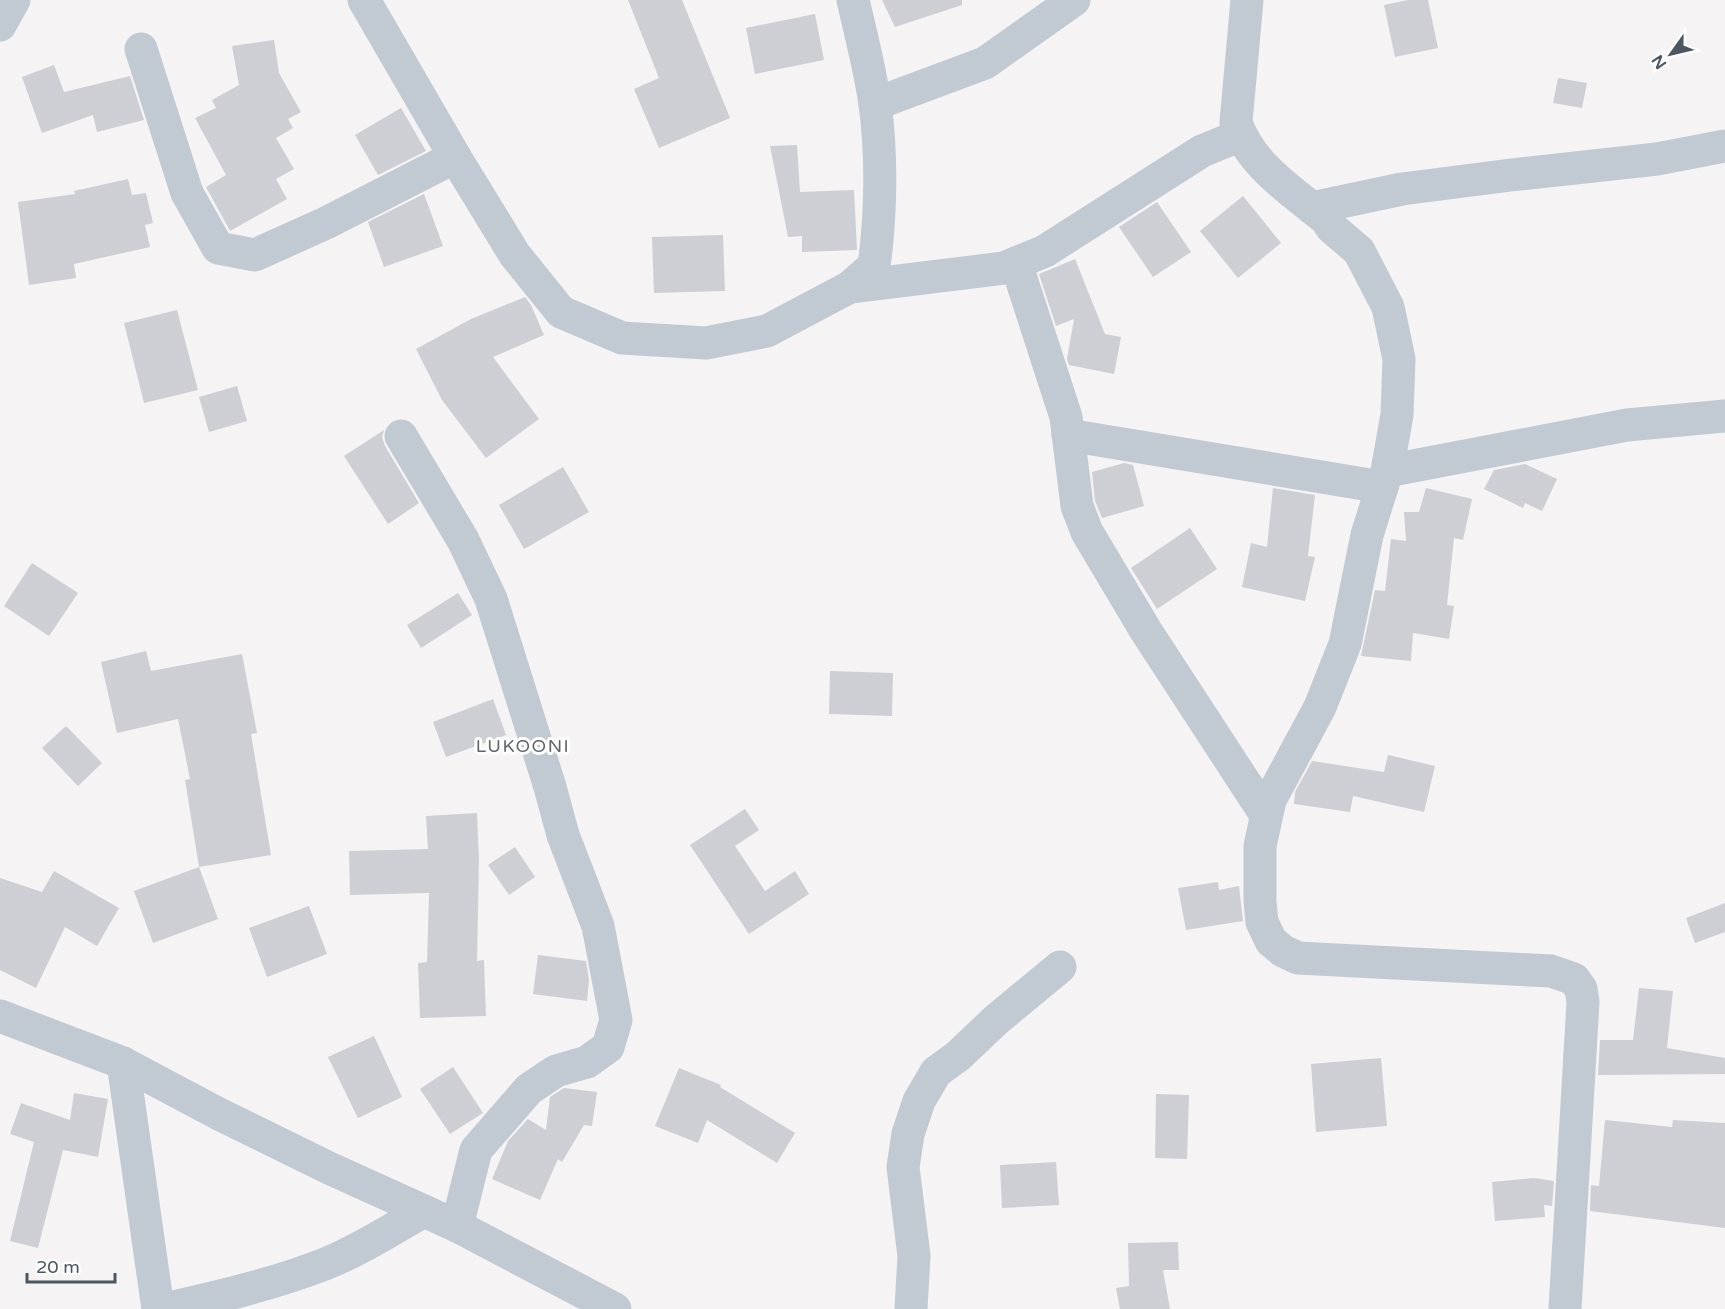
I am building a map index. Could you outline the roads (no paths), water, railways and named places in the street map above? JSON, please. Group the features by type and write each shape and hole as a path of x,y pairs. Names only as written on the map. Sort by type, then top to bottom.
{"street":[{"path":"0,25 14,0"},
{"path":"364,0 454,157 515,255 561,312 621,338 706,343 768,331 850,286 874,266 877,242 879,160 875,104 853,0"},
{"path":"875,104 985,63 1074,0"},
{"path":"1247,0 1236,122 1240,135 1256,160 1359,251 1388,307 1399,359 1397,415 1385,479 1367,536 1344,644 1320,707 1270,800 1266,815 1260,846 1262,922 1270,941 1283,951 1298,958 1551,971 1574,979 1581,990 1583,1002 1565,1309"},
{"path":"141,49 187,193 218,248 255,255 326,223 454,157"},
{"path":"850,286 1004,268 1045,251 1202,151 1240,135"},
{"path":"1312,208 1402,189 1657,159 1725,146"},
{"path":"1016,263 1066,417 1077,506 1087,532 1146,631 1266,815"},
{"path":"1068,435 1385,479 1627,425 1725,416"},
{"path":"401,436 463,540 491,598 563,835 598,926 616,1020 608,1047 587,1062 556,1071 530,1089 476,1150 457,1226"},
{"path":"910,1309 914,1256 903,1167 908,1134 919,1101 936,1072 958,1056 996,1020 1060,967"},
{"path":"0,1016 123,1063 219,1114 329,1168 457,1226 615,1309"},
{"path":"123,1063 158,1309"},
{"path":"165,1309 248,1288 326,1264 423,1211"}],"district":[{"name":"LUKOONI","path":"523,746"}]}
